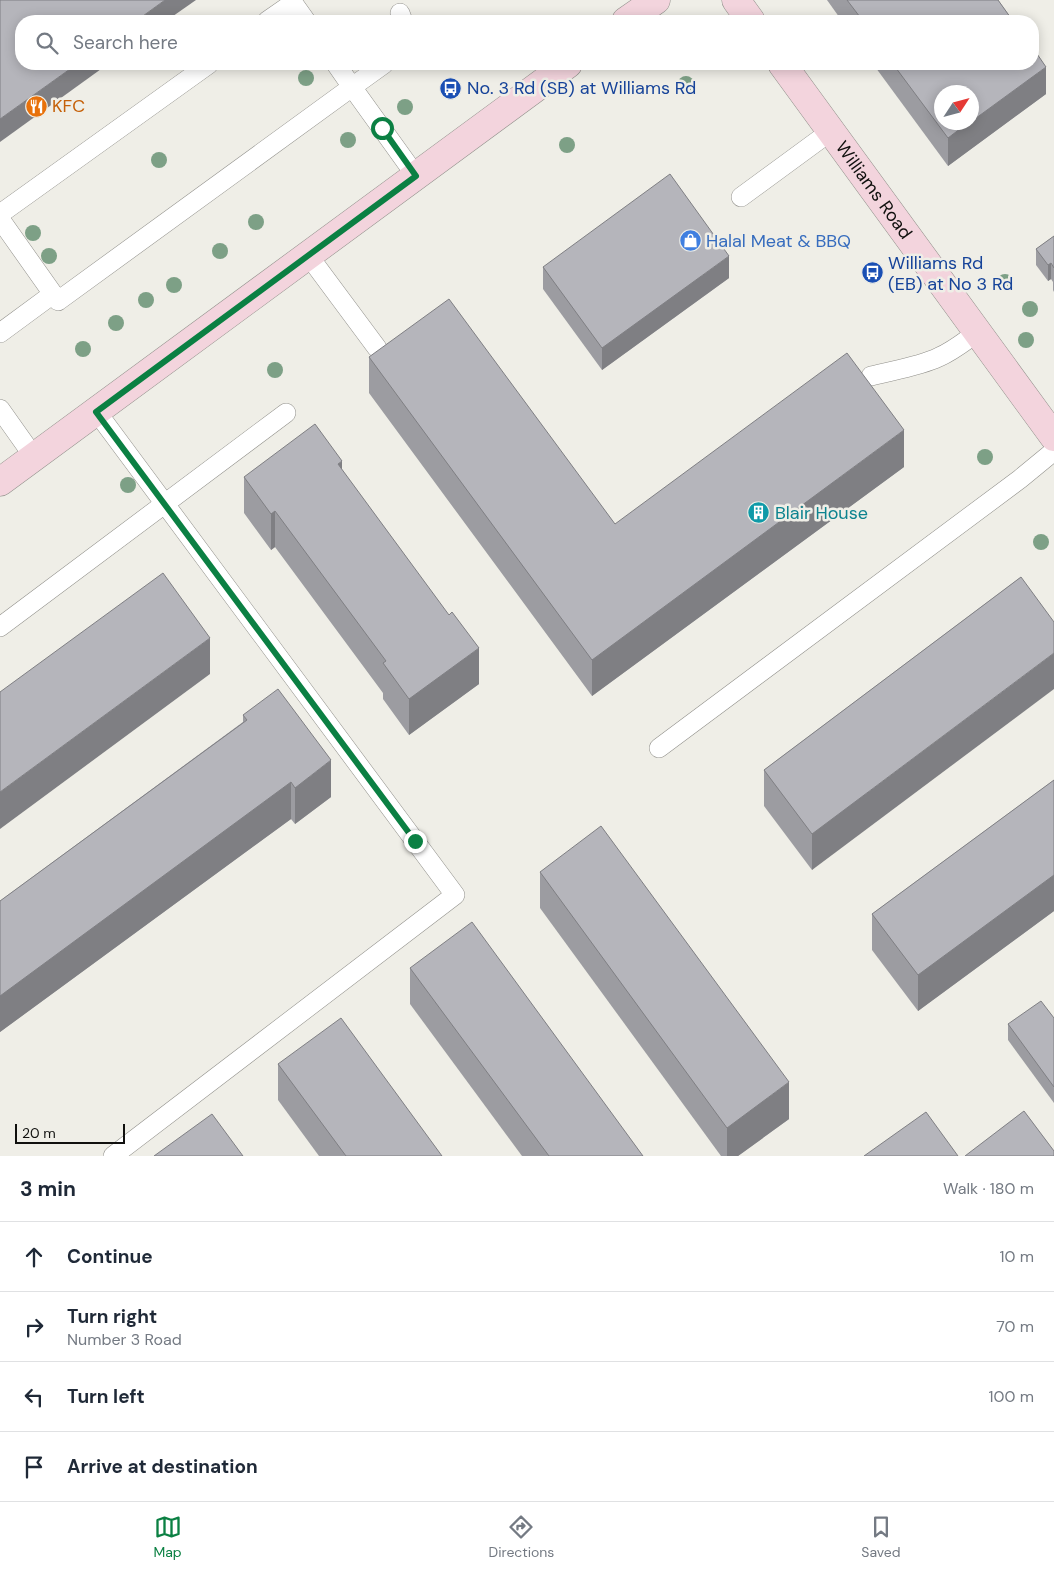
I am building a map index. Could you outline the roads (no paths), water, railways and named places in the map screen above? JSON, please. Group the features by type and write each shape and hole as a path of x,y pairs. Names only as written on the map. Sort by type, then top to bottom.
{"main road":[{"path":"635,15 656,0"},
{"path":"736,0 747,15"},
{"path":"0,482 560,70"},
{"name":"Williams Road","path":"786,70 1054,437"}],"lane":[{"path":"275,15 292,1 302,15"},
{"path":"0,214 201,70"},
{"path":"340,70 416,176"},
{"path":"0,219 58,301 376,70"},
{"path":"741,197 831,131"},
{"path":"308,255 377,348"},
{"path":"0,333 53,294"},
{"path":"871,376 922,364 951,351 978,332"},
{"path":"0,409 34,457"},
{"path":"96,412 455,895 112,1156"},
{"path":"0,627 286,413"},
{"path":"658,748 1020,479 1054,451"}],"place":[{"name":"No. 3 Rd (SB) at Williams Rd","path":"451,88"},
{"name":"KFC","path":"36,106"},
{"name":"Halal Meat & BBQ","path":"690,241"},
{"name":"Williams Rd (EB) at No 3 Rd","path":"872,273"},
{"name":"Blair House","path":"759,513"}]}
